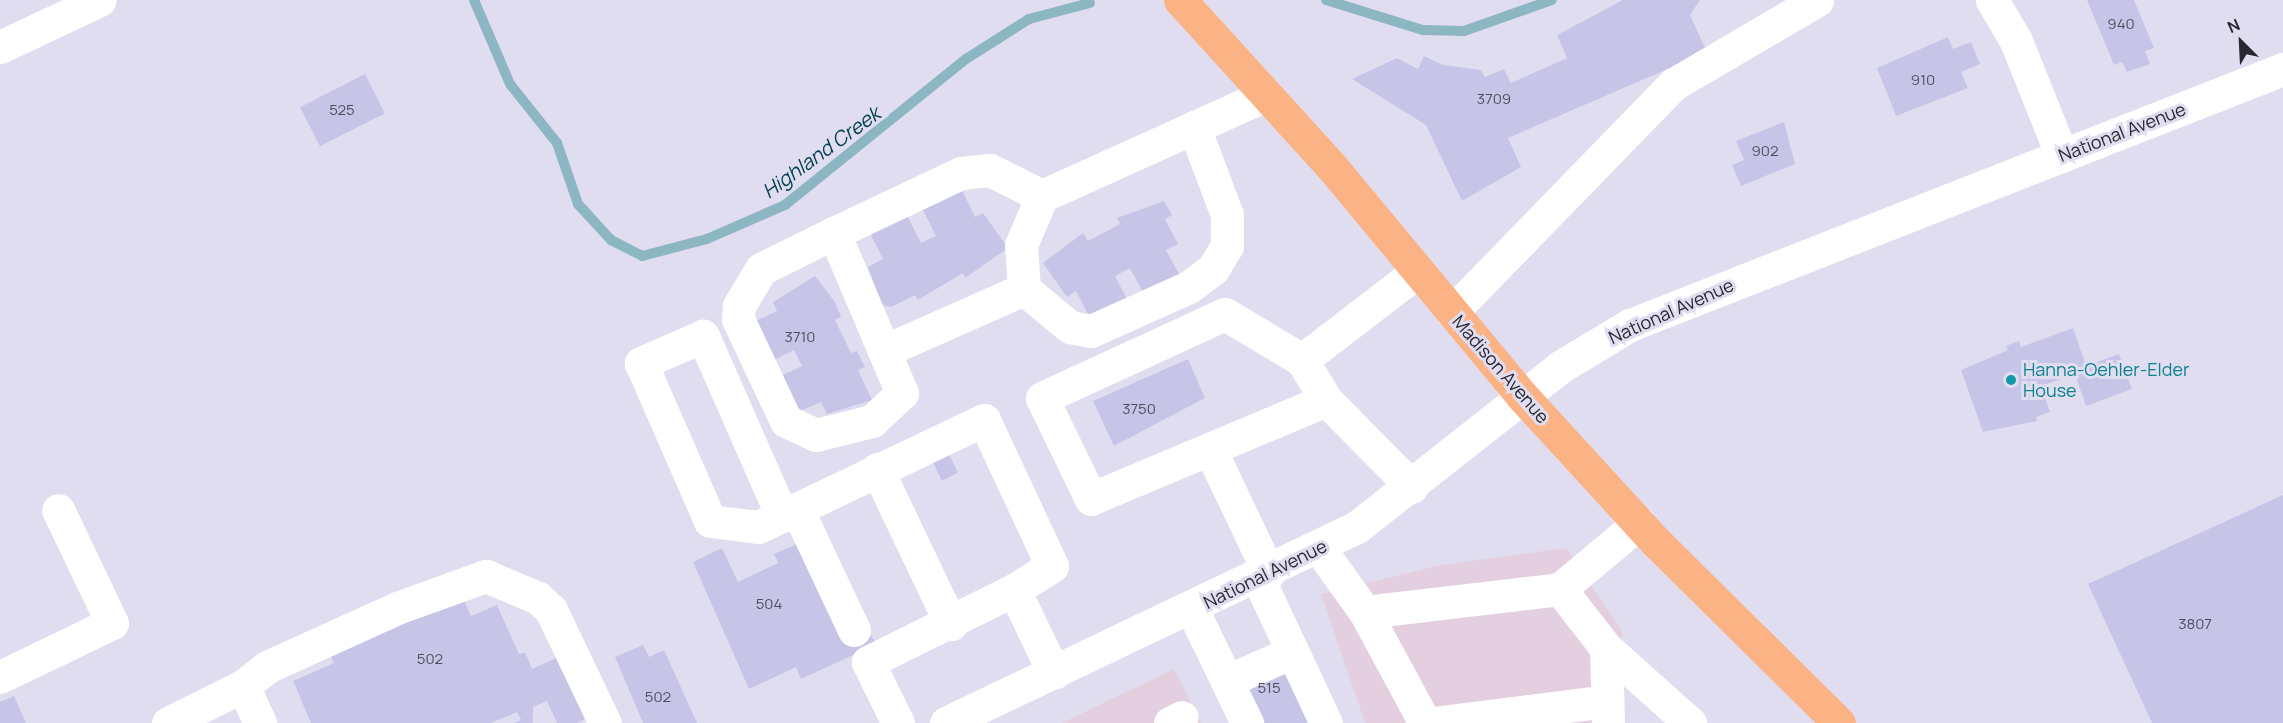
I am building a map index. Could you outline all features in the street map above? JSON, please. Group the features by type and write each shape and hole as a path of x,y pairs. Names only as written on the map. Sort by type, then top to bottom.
{"main road":[{"name":"Madison Avenue","path":"1180,0 1266,95 1418,271 1522,397 1639,524 1828,720"}],"street":[{"path":"0,47 100,0"},
{"path":"1452,312 1674,84 1817,0"},
{"path":"1992,0 2016,41 2062,156"},
{"name":"National Avenue","path":"971,720 1054,673 1264,576 1319,548 1412,487 1560,367 1630,325 2283,69"},
{"path":"1194,127 1227,215 1227,246 1213,269 1189,287 1091,332 1070,327 1024,289 1021,245 1042,196 1194,127 1266,95"},
{"path":"834,233 902,393 872,421 816,435 786,421 738,319 739,306 761,269 834,233 960,173 990,170 1042,196"},
{"path":"1302,360 1418,271"},
{"path":"884,351 1024,289"},
{"path":"1326,400 1091,499 1042,398 1225,314 1302,360 1326,400 1412,487"},
{"path":"862,648 951,624 1014,590 1052,566 984,420 877,469 789,512 758,527 710,521 641,363 704,336 789,512 862,648 898,723"},
{"path":"1210,449 1264,576 1292,651 1326,723"},
{"path":"877,469 951,624"},
{"path":"0,677 112,623 58,510"},
{"path":"1365,612 1560,589 1639,524"},
{"path":"1319,548 1365,612 1425,723"},
{"path":"168,723 243,686 278,662 486,576 538,597 551,610 605,723"},
{"path":"1560,589 1606,648 1690,723"},
{"path":"1014,590 1054,673"},
{"path":"1192,609 1247,723"},
{"path":"1433,723 1607,712 1606,648"},
{"path":"1227,681 1292,651"},
{"path":"243,686 260,723"}],"shaded area":[{"path":"1566,548 1622,631 1615,723 1365,723 1321,594 1441,565"},
{"path":"1174,669 1201,723 1062,723"}],"building":[{"path":"1623,0 1700,0 1690,15 1707,52 1508,138 1521,167 1462,201 1426,125 1352,79 1397,58 1418,69 1424,56 1443,65 1481,70 1485,77 1504,69 1511,83 1567,58 1557,35"},
{"path":"2087,0 2134,0 2154,48 2145,51 2150,64 2127,72 2122,62 2114,65"},
{"path":"1948,37 1953,49 1971,42 1980,64 1961,72 1968,88 1896,116 1877,68"},
{"path":"365,74 385,113 320,146 300,107"},
{"path":"1784,122 1795,164 1741,186 1732,165 1744,160 1736,141"},
{"path":"958,182 975,217 983,213 1008,248 965,278 963,273 918,300 915,295 891,307 882,305 868,267 883,259 866,225 902,206 921,243 936,236 919,202"},
{"path":"1164,201 1172,215 1165,219 1178,244 1166,250 1181,278 1145,296 1130,268 1115,276 1129,303 1092,322 1076,291 1067,297 1043,263 1083,233 1088,241 1120,224 1117,218"},
{"path":"815,276 835,302 841,317 835,320 851,353 857,351 865,367 858,370 872,400 827,414 821,402 791,415 774,379 802,366 794,350 768,363 749,324 777,311 773,302"},
{"name":"Hanna-Oehler-Elder House","path":"2073,328 2086,366 2119,354 2132,389 2086,406 2075,374 2041,386 2050,412 2036,417 2037,421 1983,432 1961,370 2008,350 2006,346 2019,341 2021,347"},
{"path":"1188,359 1205,398 1114,446 1093,401"},
{"path":"944,444 958,473 942,481 928,452"},
{"path":"2283,495 2283,723 2152,723 2088,584"},
{"path":"799,543 877,644 801,679 796,667 749,689 693,562 722,548 738,582 778,563 774,554"},
{"path":"461,594 471,616 497,605 519,654 525,652 532,669 569,652 596,714 577,723 557,723 547,701 533,707 533,723 514,723 521,720 517,712 491,723 311,723 293,681 334,663 329,653"},
{"path":"643,645 649,657 664,650 697,723 643,723 615,657"},
{"path":"1282,663 1310,723 1261,723 1242,681"},
{"path":"14,696 26,723 0,723 0,702"}],"waterway":[{"name":"Highland Creek","path":"474,0 510,84 557,143 578,204 611,240 642,256 707,239 785,205 966,59 1029,19 1090,3"},
{"name":"Highland Creek","path":"1326,0 1423,30 1464,31 1552,0"}],"place":[{"name":"Hanna-Oehler-Elder House","path":"2011,380"}]}
